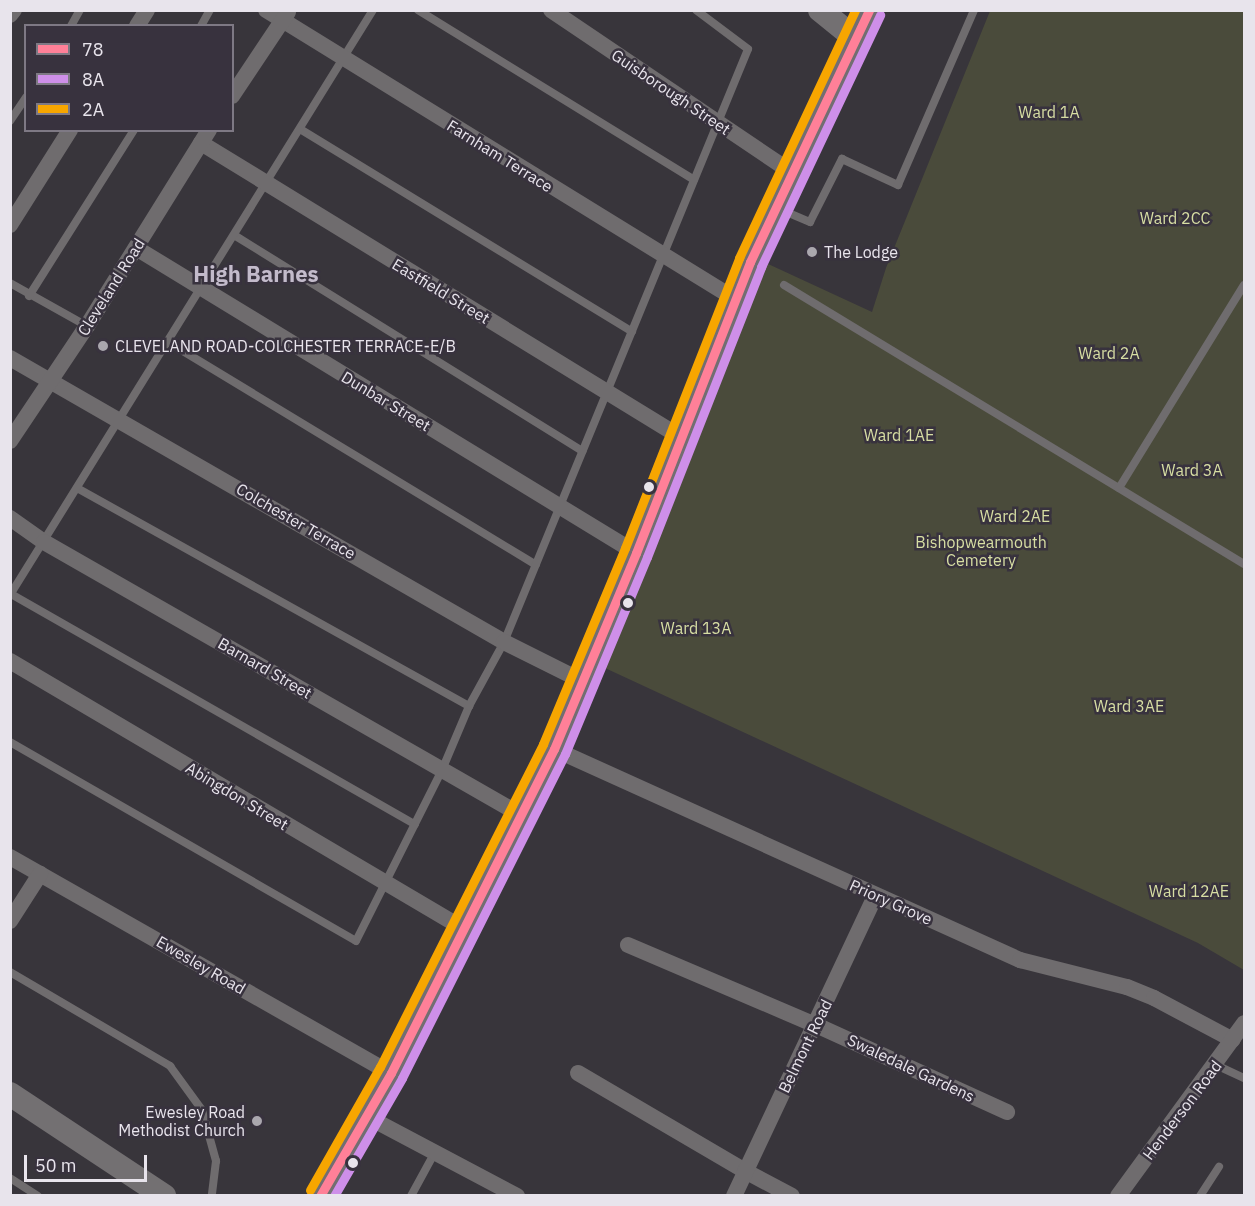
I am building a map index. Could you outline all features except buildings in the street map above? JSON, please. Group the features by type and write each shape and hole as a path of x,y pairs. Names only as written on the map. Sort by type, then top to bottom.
{"main road":[{"path":"320,1196 391,1073 554,748 636,553 735,299 774,207 869,10"}],"street":[{"path":"10,15 14,10"},
{"path":"138,24 147,10"},
{"name":"Farnham Terrace","path":"266,10 286,15 344,59 662,257 735,299"},
{"name":"Guisborough Street","path":"551,10 791,172"},
{"path":"820,10 856,39"},
{"path":"234,93 286,15"},
{"path":"10,225 69,132"},
{"name":"Eastfield Street","path":"205,137 266,184 682,438"},
{"name":"Cleveland Road","path":"10,441 87,326 205,137"},
{"name":"Dunbar Street","path":"136,248 636,553"},
{"name":"Colchester Terrace","path":"10,358 120,419 504,642 582,681"},
{"name":"Barnard Street","path":"10,518 44,542 521,815"},
{"name":"Abingdon Street","path":"10,661 464,929"},
{"name":"Priory Grove","path":"554,748 1020,960 1117,984 1154,998 1233,1040"},
{"name":"Ewesley Road","path":"10,857 391,1073"},
{"path":"10,921 40,874"},
{"name":"Belmont Road","path":"734,1196 875,896"},
{"name":"Swaledale Gardens","path":"628,945 816,1025 1007,1112"},
{"name":"Henderson Road","path":"1118,1196 1245,1023"},
{"path":"578,1072 745,1171 792,1196"},
{"path":"10,1094 165,1196"},
{"path":"366,1116 517,1196"}],"lane":[{"path":"72,24 80,10"},
{"path":"202,24 210,10"},
{"path":"374,10 11,595 415,824"},
{"path":"418,10 694,180"},
{"path":"10,742 356,941 442,770 469,706 504,642 748,49 696,10"},
{"path":"774,207 810,222 842,159 898,185 974,10"},
{"path":"10,121 24,100"},
{"path":"300,129 632,332"},
{"path":"29,296 133,132"},
{"path":"234,235 583,451"},
{"path":"10,283 29,296 87,326"},
{"path":"784,285 1245,564"},
{"path":"1119,488 1245,285"},
{"path":"168,342 536,565"},
{"path":"77,488 469,706"},
{"path":"10,972 170,1066 202,1110 216,1161 212,1196"},
{"path":"1216,1065 1245,1078"},
{"path":"411,1196 435,1152"},
{"path":"1200,1196 1219,1167"},
{"path":"10,1178 38,1196"}],"green space":[{"name":"Bishopwearmouth Cemetery","path":"990,11 1244,11 1244,970 1198,943 605,668 766,263 872,312 886,268"}],"transit line":[{"name":"2A","path":"310,1190 380,1067 543,744 625,548 739,258 855,10"},
{"name":"78","path":"320,1196 391,1073 554,749 636,553 750,262 869,10"},
{"name":"8A","path":"334,1196 402,1078 565,754 647,557 761,267 880,15"}],"place":[{"name":"The Lodge","path":"812,252"},
{"name":"CLEVELAND ROAD-COLCHESTER TERRACE-E/B","path":"103,346"},
{"name":"Ewesley Road Methodist Church","path":"257,1121"}],"district":[{"name":"High Barnes","path":"256,274"}],"park label":[{"name":"Ward 1A","path":"1049,112"},
{"name":"Ward 2CC","path":"1175,218"},
{"name":"Ward 2A","path":"1109,353"},
{"name":"Ward 1AE","path":"899,435"},
{"name":"Ward 3A","path":"1192,470"},
{"name":"Ward 2AE","path":"1015,516"},
{"name":"Ward 13A","path":"696,628"},
{"name":"Ward 3AE","path":"1129,706"},
{"name":"Ward 12AE","path":"1189,891"}]}
